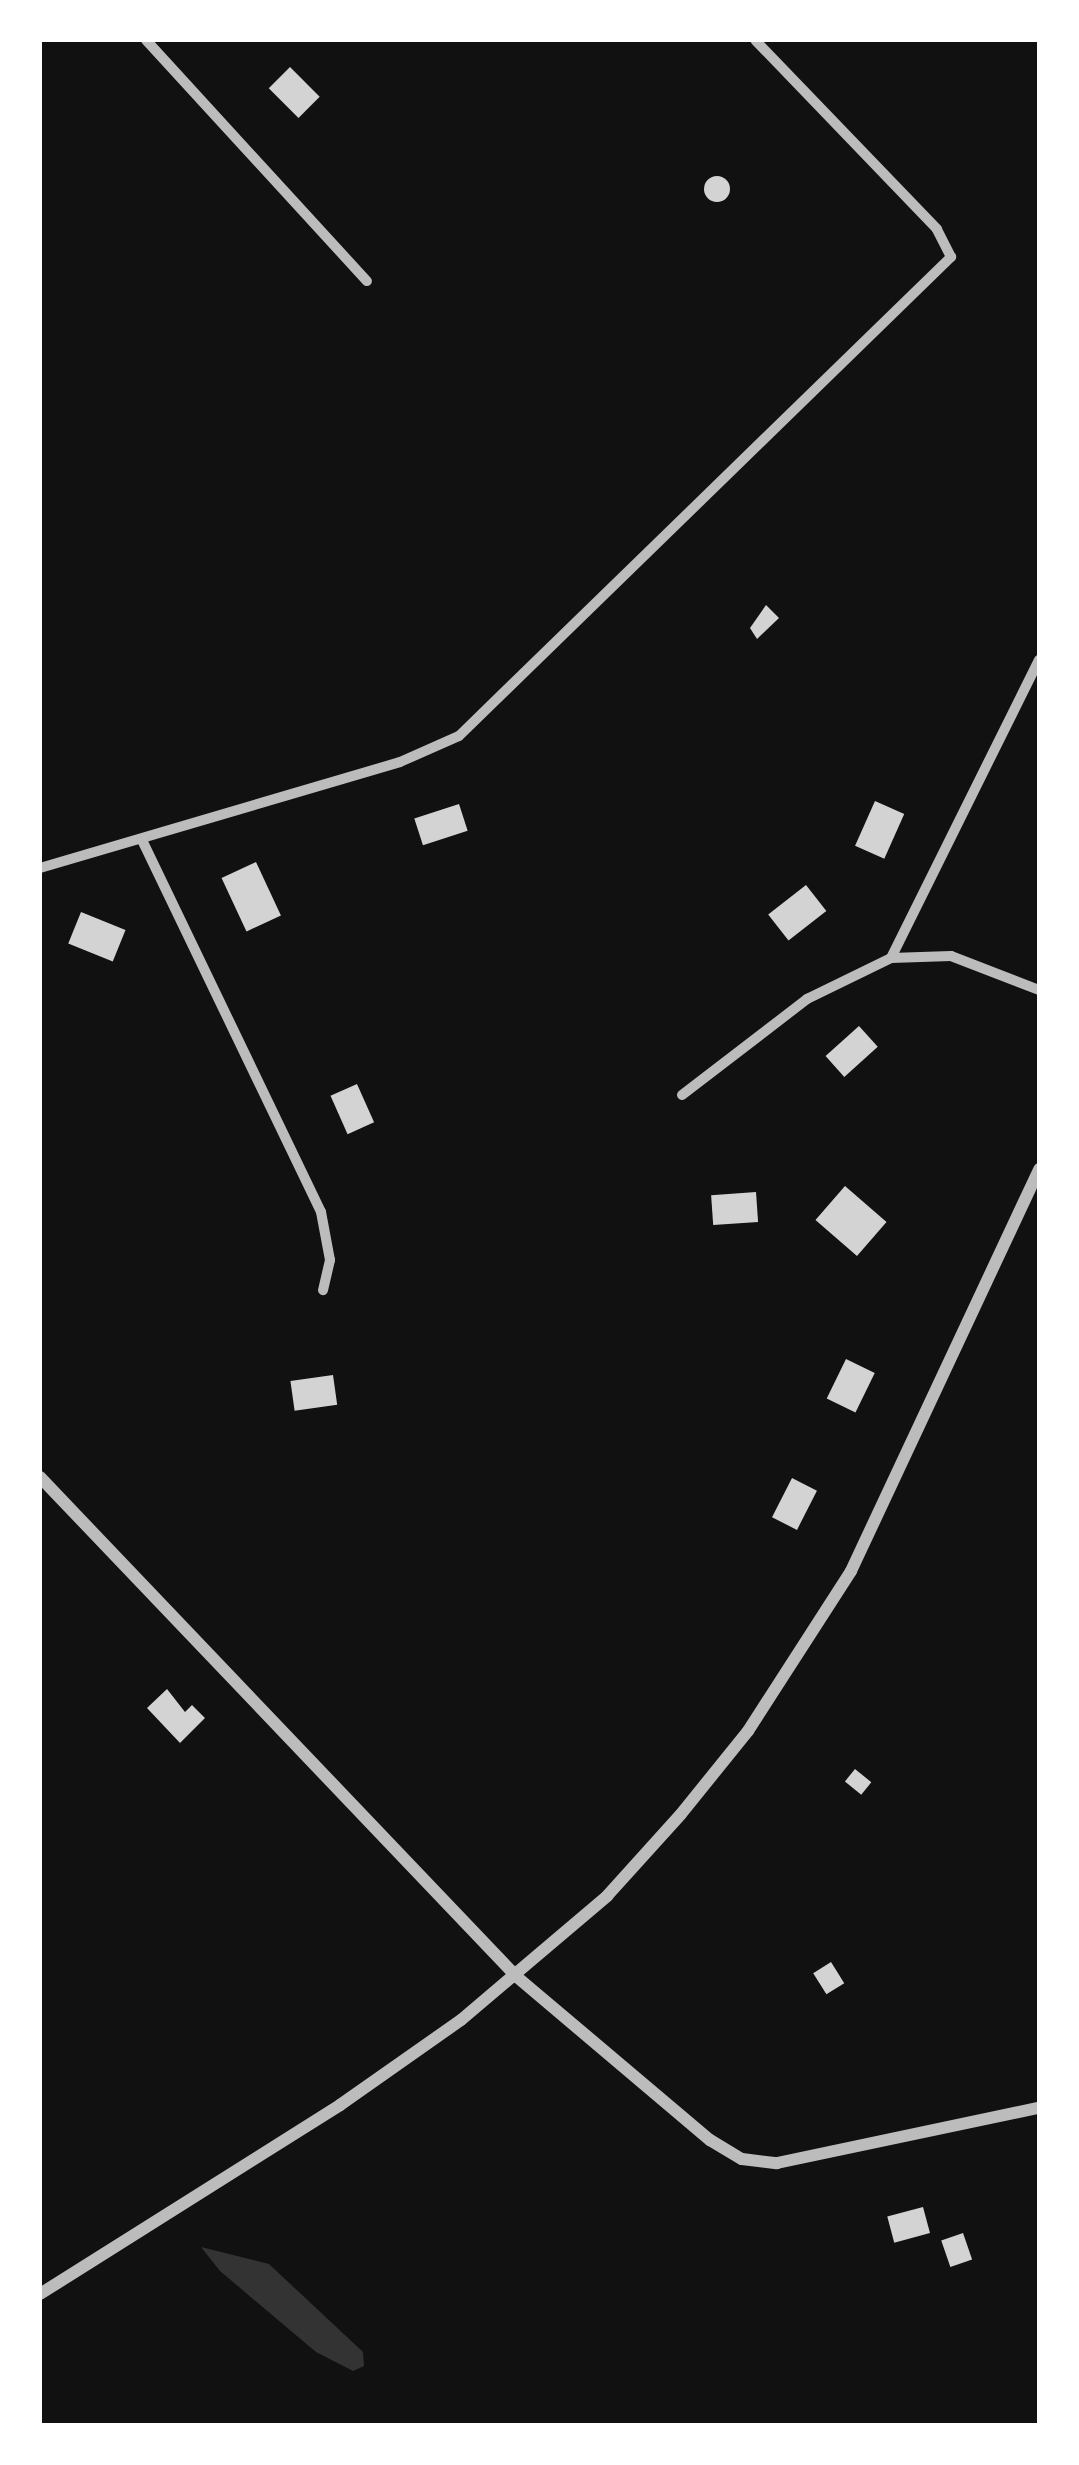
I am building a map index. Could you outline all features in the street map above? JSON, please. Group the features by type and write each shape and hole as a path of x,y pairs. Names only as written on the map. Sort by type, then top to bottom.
{"street":[{"path":"146,40 367,281"},
{"path":"40,868 400,762 460,736 951,257 937,230 755,40"},
{"path":"891,958 1039,660"},
{"path":"142,840 321,1212 330,1260 323,1290"},
{"path":"682,1095 807,999 891,958 950,956 1039,990"},
{"path":"40,2294 340,2105 517,1977 607,1896 682,1814 802,1652 850,1570 1039,1169"},
{"path":"40,1478 517,1977 742,2159 816,2157 1039,2108"}],"shaded area":[{"path":"201,2247 269,2264 363,2352 364,2366 353,2371 316,2352 220,2271"}],"building":[{"path":"290,67 320,97 298,118 269,88"},
{"path":"717,176 726,180 730,189 726,198 717,202 708,198 704,189 708,180"},
{"path":"766,605 779,618 757,639 750,628"},
{"path":"875,801 904,814 884,859 855,846"},
{"path":"459,804 468,831 423,845 414,819"},
{"path":"256,862 281,915 246,932 222,878"},
{"path":"806,885 826,911 788,941 768,915"},
{"path":"81,912 126,930 113,962 68,944"},
{"path":"859,1026 878,1047 844,1077 826,1056"},
{"path":"357,1084 374,1122 348,1134 331,1096"},
{"path":"845,1186 887,1222 857,1256 815,1220"},
{"path":"756,1192 758,1222 713,1225 711,1195"},
{"path":"846,1359 875,1373 855,1413 827,1399"},
{"path":"333,1375 337,1405 295,1411 290,1381"},
{"path":"792,1478 817,1491 797,1530 772,1517"},
{"path":"167,1689 185,1712 192,1705 205,1718 180,1743 147,1708"},
{"path":"855,1769 871,1782 861,1795 845,1781"},
{"path":"831,1962 844,1983 826,1994 813,1973"},
{"path":"923,2207 930,2233 894,2243 887,2217"},
{"path":"963,2233 972,2259 950,2267 941,2240"}]}
